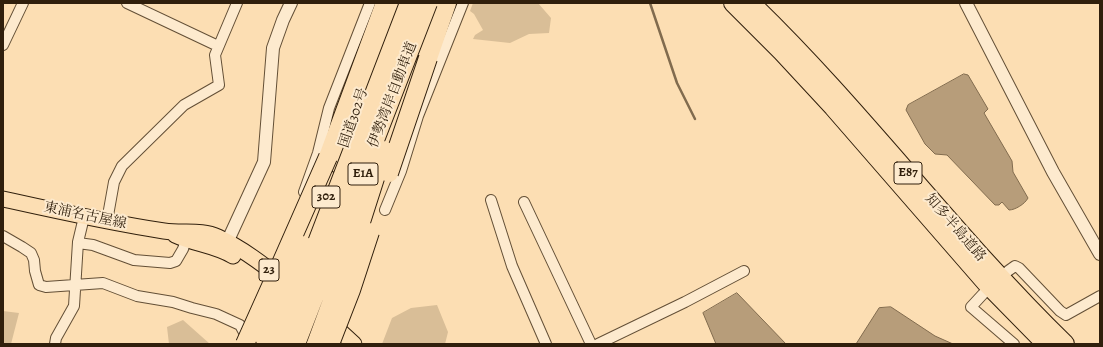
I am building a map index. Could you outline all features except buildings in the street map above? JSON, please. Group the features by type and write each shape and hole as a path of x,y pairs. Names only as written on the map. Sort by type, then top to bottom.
{"highway":[{"path":"245,344 328,157 385,3"},
{"name":"国道302号","path":"265,344 330,189 379,47 398,3"},
{"name":"伊勢湾岸自動車道","path":"278,344 409,3"},
{"path":"316,336 360,225 430,3"},
{"name":"伊勢湾岸自動車道","path":"296,344 430,3"},
{"name":"302","path":"309,344 316,336 322,313 437,3"},
{"path":"330,344 351,290 447,3"},
{"name":"知多半島道路","path":"733,3 782,52 833,107 987,284 1046,344"},
{"name":"知多半島道路","path":"751,3 818,70 997,275 1065,344"},
{"path":"260,344 364,106 394,43"}],"main road":[{"name":"東浦名古屋線","path":"3,198 84,217 167,232 196,231 217,236 225,246 261,274 322,313 354,344"},
{"name":"東浦名古屋線","path":"167,232 186,240 243,250 273,272 316,336 330,344"}],"street":[{"path":"3,45 23,3"},
{"path":"128,3 218,46"},
{"path":"107,221 114,182 122,166 184,105 219,85 214,55 237,3"},
{"path":"225,246 264,162 273,48 291,3"},
{"path":"273,272 318,153 329,108 370,3"},
{"path":"385,210 401,171 418,116 463,3"},
{"path":"966,3 1053,172 1100,254"},
{"path":"491,200 512,266 546,344"},
{"path":"524,202 590,344"},
{"path":"55,344 56,338 74,306 78,243 84,217"},
{"path":"3,236 22,246 31,253 34,260 34,271 39,285 46,287 103,283 137,296 172,302 216,314 240,325 250,344"},
{"path":"78,243 94,245 134,260 170,263 176,261 186,240"},
{"path":"1008,271 1015,266 1020,268 1060,311 1066,314 1100,296"},
{"path":"598,344 685,302 744,271"},
{"path":"983,294 970,307 1014,344"}],"shaded area":[{"path":"473,3 538,3 551,18 549,33 529,34 510,43 473,39 475,35 483,30 474,14 470,11"},
{"path":"964,74 968,75 988,109 984,113 1012,161 1013,172 1028,198 1020,206 1014,209 1009,210 1002,202 999,205 995,205 947,155 935,154 925,144 906,110 908,105"},
{"path":"737,293 786,344 716,344 703,313"},
{"path":"437,305 448,332 445,344 382,344 392,318 411,308"},
{"path":"891,307 935,336 953,344 856,344 879,308"},
{"path":"3,311 19,313 11,344 3,344"},
{"path":"183,320 210,344 169,344 167,327"}],"waterway":[{"path":"650,3 677,83 695,119"}]}
